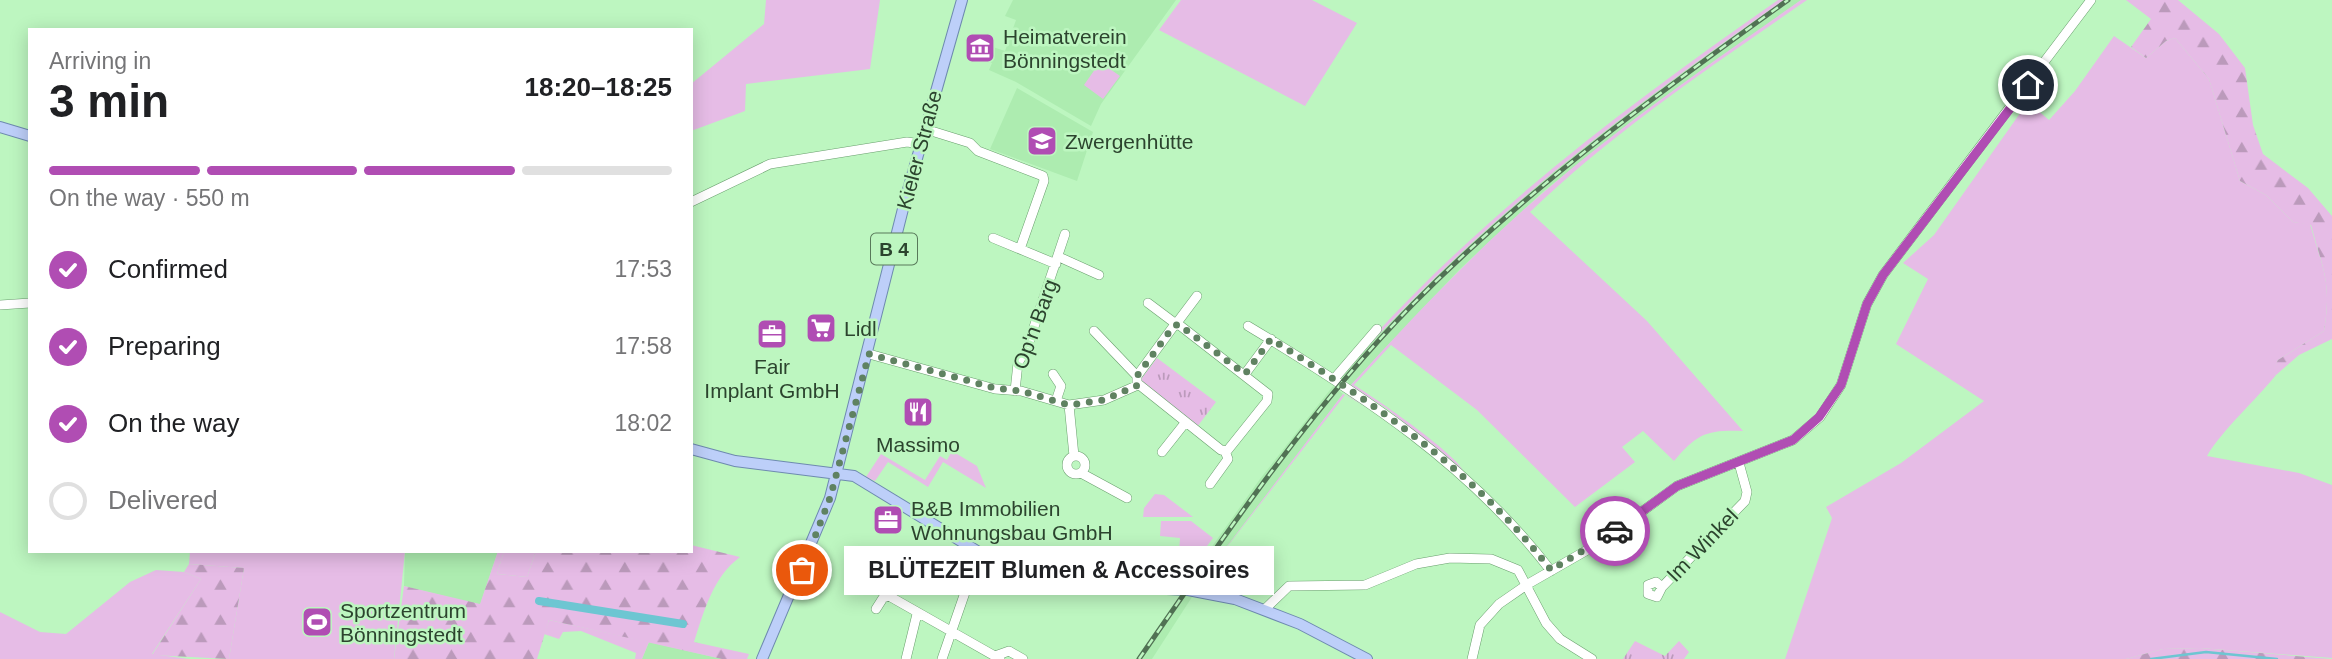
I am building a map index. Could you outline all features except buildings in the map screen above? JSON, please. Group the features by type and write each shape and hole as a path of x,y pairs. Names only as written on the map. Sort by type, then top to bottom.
{"main road":[{"name":"Kieler Straße","path":"762,659 812,545 838,472 921,144 962,0"},
{"path":"0,127 28,135"},
{"path":"693,450 735,461 854,476 1015,573 1045,583 1202,592 1265,609 1333,639 1367,659"}],"street":[{"path":"1472,659 1479,625 1499,604 1551,570 1597,545 1677,486 1793,440 1819,417 1841,385 1867,304 1883,275 2091,0"},
{"path":"925,129 970,143 978,151 1044,178 1020,249"},
{"path":"693,201 758,169 792,158 907,142 921,144"},
{"name":"Op'n Barg","path":"1012,391 1020,358 1027,348 1065,234"},
{"path":"992,238 1057,260"},
{"name":"Op'n Barg","path":"1057,260 1099,275"},
{"path":"869,354 1069,405 1104,400 1138,380 1197,296"},
{"path":"0,305 28,303"},
{"path":"1148,303 1176,324 1183,326 1265,389 1269,398 1226,451"},
{"path":"1248,326 1334,379 1430,446 1513,523 1551,570"},
{"path":"1334,379 1377,329"},
{"path":"1094,331 1138,380 1185,423 1226,451 1228,459 1210,484"},
{"path":"1245,374 1271,339"},
{"path":"1053,374 1061,386 1056,401"},
{"path":"1069,405 1074,456 1068,459 1067,466 1073,474 1081,473 1127,498"},
{"path":"1162,452 1185,423"},
{"name":"Im Winkel","path":"1662,587 1745,501 1747,492 1739,463"},
{"path":"942,659 979,552"},
{"path":"1265,609 1289,586 1364,585 1404,568 1439,559 1499,561 1518,570 1528,584 1546,623 1560,639 1592,659"},
{"path":"876,609 883,598 889,596 952,634 997,657 1009,651 1023,659"},
{"path":"906,659 917,614"}],"shaded area":[{"path":"1013,0 1176,0 1101,104 1091,126 1016,82 989,70 992,63 985,60 990,46 1005,51 1016,20 1005,16"},
{"path":"1784,0 1801,0 1629,124 1545,190 1460,269 1350,386 1345,374 1382,331 1455,258 1540,181 1621,116"},
{"name":"Zwergenhütte","path":"1017,88 1093,132 1077,181 990,149"},
{"path":"1333,386 1343,394 1199,584 1186,583 1260,479"},
{"path":"405,553 497,553 480,605 404,586"},
{"path":"1180,595 1192,597 1152,659 1136,659"},
{"path":"649,642 722,659 642,659"}],"green space":[{"path":"766,0 880,0 870,69 746,84 745,111 693,130 693,82 764,24"},
{"path":"1181,0 1312,0 1357,23 1305,106 1159,30"},
{"path":"1778,0 1784,0 1672,80 1563,164 1459,255 1362,353 1372,338 1418,290 1515,200 1617,117"},
{"path":"1801,0 1807,0 1630,127 1562,182 1530,212 1647,321 1743,431 1720,431 1704,435 1690,444 1674,461 1643,431 1622,447 1635,462 1575,507 1477,410 1391,345 1354,385 1433,441 1465,474 1386,408 1350,386 1444,286 1545,191 1639,116"},
{"path":"2126,0 2178,0 2219,34 2245,68 2253,125 2263,154 2308,188 2332,216 2332,339 2299,355 2276,375 2272,372 2278,360 2324,331 2327,288 2311,225 2293,222 2266,195 2240,181 2209,79 2175,38 2166,41 2146,58 2131,47 2151,19"},
{"path":"2114,36 2146,58 2166,41 2175,38 2209,79 2240,181 2266,195 2293,222 2310,224 2327,287 2324,331 2278,360 2273,372 2276,375 2221,436 2207,456 2299,473 2332,485 2332,658 2200,648 2163,649 2126,659 1785,659 1832,518 1826,507 1901,463 1984,401 1896,344 1928,279 1903,263 1934,235 2028,102 2049,120 2075,91"},
{"path":"1100,62 1120,76 1103,99 1084,85"},
{"path":"1157,358 1216,402 1197,427 1142,386 1142,378"},
{"path":"1343,394 1381,411 1461,477 1459,480 1405,433 1345,395 1202,579"},
{"path":"952,451 977,466 986,488 943,462 928,487 888,462 875,481 866,477 881,454 925,480 940,456 947,460"},
{"path":"1155,494 1164,495 1193,517 1143,517 1144,508"},
{"path":"1161,521 1191,521 1213,538 1189,570 1174,582 1170,574 1178,574 1182,568 1178,565 1180,538 1160,536"},
{"path":"693,545 740,557 716,585 694,642 749,654 747,659 722,659 549,620 537,659 394,659 404,586 480,604 497,553 503,553 497,574 527,577 535,553 693,553"},
{"name":"Sportzentrum Bönningstedt","path":"190,553 405,553 394,659 229,659 244,568 189,564"},
{"path":"503,553 535,553 527,577 497,574"},
{"path":"189,564 244,568 229,659 152,655 201,579 184,572"},
{"path":"156,570 184,572 201,579 152,654 189,659 0,659 0,612 40,632 66,634 130,582"},
{"path":"549,620 649,642 642,659 635,659 636,653 581,631 563,632 559,639 544,634"},
{"path":"1635,641 1665,656 1679,641 1689,652 1684,659 1623,659"},
{"path":"2200,648 2332,659 2126,659 2163,649"}],"waterway":[{"path":"539,601 683,624"},
{"path":"2151,659 2206,652 2277,659"}],"railway":[{"path":"1139,659 1303,430 1414,303 1502,220 1548,181 1642,107 1788,0"}],"way so far":[{"path":"802,570 830,498 869,354 1008,392 1021,391 1069,405 1104,400 1138,385 1137,376 1176,324 1183,326 1245,374 1271,339 1384,411 1464,476 1513,523 1551,570 1597,545 1615,531"}],"place":[{"name":"Heimatverein Bönningstedt","path":"980,48"},
{"name":"Zwergenhütte","path":"1042,141"},
{"name":"Lidl","path":"821,328"},
{"name":"Fair Implant GmbH","path":"772,334"},
{"name":"Massimo","path":"918,412"},
{"name":"B&B Immobilien Wohnungsbau GmbH","path":"888,520"},
{"name":"BLÜTEZEIT Blumen & Accessoires","path":"802,570"},
{"name":"Sportzentrum Bönningstedt","path":"317,622"}],"route":[{"path":"1615,531 1677,486 1793,440 1819,417 1841,385 1867,304 1883,275 2028,85"}]}
